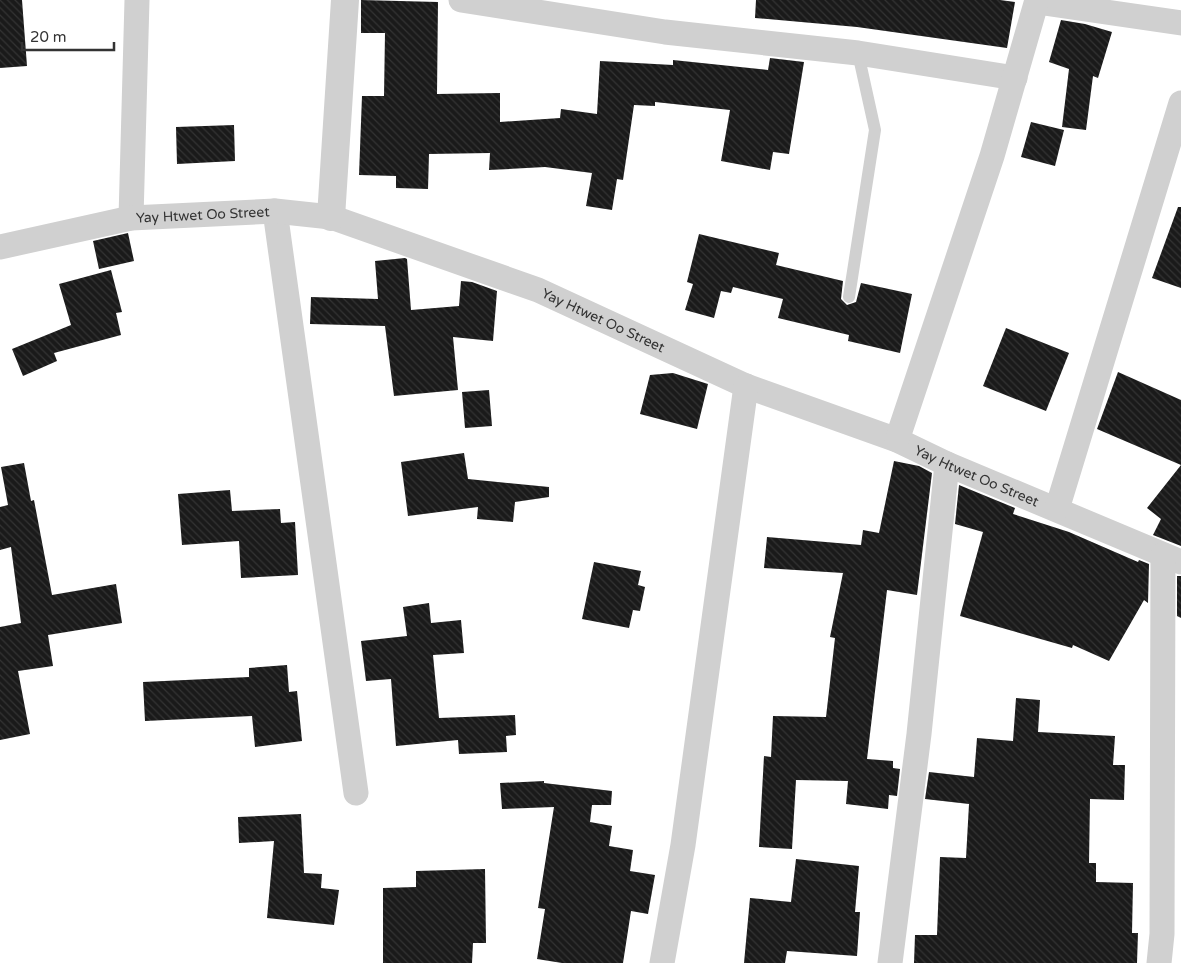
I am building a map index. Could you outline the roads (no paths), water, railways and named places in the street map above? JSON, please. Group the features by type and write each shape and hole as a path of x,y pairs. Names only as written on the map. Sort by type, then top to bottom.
{"street":[{"path":"130,218 137,0"},
{"path":"331,217 345,0"},
{"path":"461,0 665,32 858,53 1014,78"},
{"path":"897,440 992,156 1037,1 1181,23"},
{"path":"1057,509 1181,103"},
{"path":"275,211 356,794"},
{"name":"Yay Htwet Oo Street","path":"0,247 130,218 275,211 331,217 538,290 746,386 897,440 947,464 1172,559"},
{"path":"662,963 683,845 746,386"},
{"path":"890,963 919,734 947,464"},
{"path":"1159,963 1172,934 1172,559"}],"lane":[{"path":"849,297 875,130 858,53"}]}
